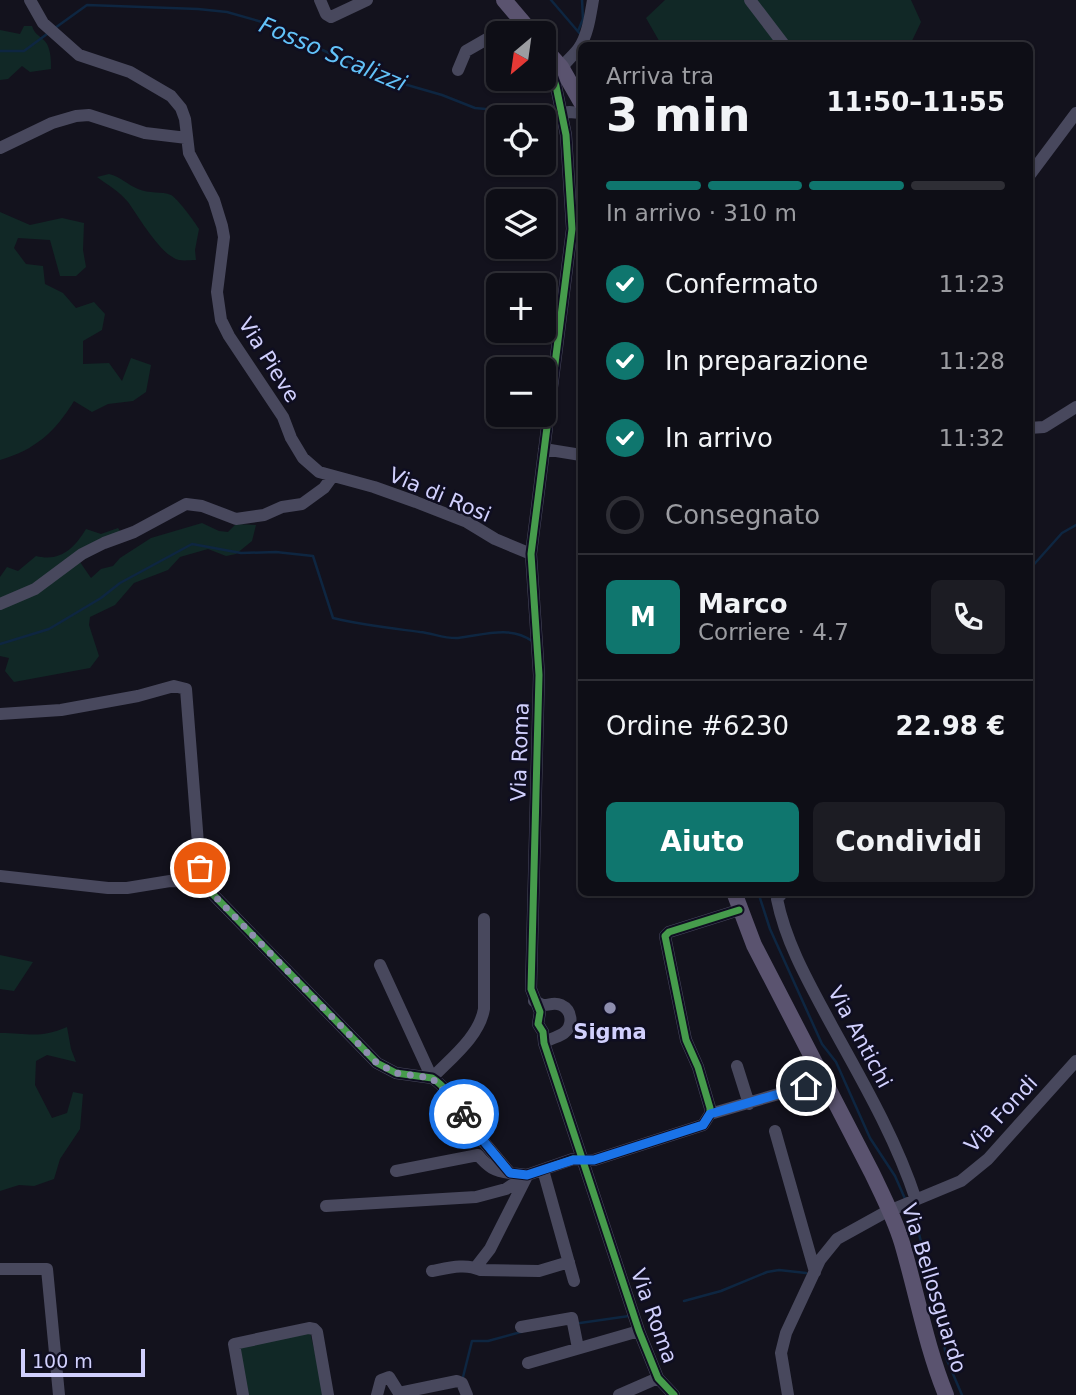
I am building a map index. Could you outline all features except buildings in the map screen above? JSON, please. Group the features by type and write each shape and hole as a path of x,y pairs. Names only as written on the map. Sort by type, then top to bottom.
{"main road":[{"path":"505,0 520,19"},
{"path":"556,61 561,66 572,105"},
{"name":"Via Bellosguardo","path":"735,896 754,945 893,1210 929,1347 946,1395"}],"street":[{"name":"Via Pieve","path":"30,0 43,23 79,55 130,72 171,96 181,107 190,153 214,200 222,226 224,237 216,292 221,320 229,337 283,417 303,458 319,472 332,477"},
{"path":"320,0 326,14 331,17 367,0"},
{"path":"582,42 587,31 593,0"},
{"path":"750,0 782,42"},
{"path":"458,70 466,51 520,19"},
{"path":"556,86 561,66 578,49"},
{"name":"Via Roma","path":"556,86 572,105 572,229 531,554 539,675 531,989 540,1006 538,1024 547,1037 583,1160 639,1331 658,1378 674,1395"},
{"path":"1033,171 1076,113"},
{"path":"0,148 52,123 89,115 145,133 187,138"},
{"path":"1033,428 1044,427 1076,407"},
{"path":"544,449 578,455"},
{"path":"0,604 35,589 103,542 134,532 186,504 202,506 236,519 264,515 302,504 324,488 332,477"},
{"name":"Via di Rosi","path":"332,477 373,487 416,502 467,522 495,539 531,554"},
{"path":"0,714 61,710 138,696 174,686 186,689 201,882 377,1063 396,1073 432,1078"},
{"path":"0,876 108,888 127,888 170,881 201,882"},
{"name":"Via Antichi","path":"780,896 777,899 788,937 809,984 866,1087 906,1170 916,1200"},
{"path":"326,1206 476,1197 506,1189 527,1175 573,1160 594,1160 703,1125 710,1114 710,1108 700,1074 685,1040 665,936 669,932 739,910"},
{"path":"432,1078 467,1041 485,1009 484,919"},
{"path":"380,965 432,1078 460,1107 473,1128 510,1173"},
{"path":"540,1006 556,1003 569,1013 571,1018 568,1029 559,1036 547,1037"},
{"name":"Via Fondi","path":"788,1395 781,1353 786,1333 820,1260 836,1239 893,1210 961,1181 989,1159 1076,1061"},
{"path":"737,1066 748,1104"},
{"path":"710,1114 806,1086"},
{"path":"775,1131 815,1272"},
{"path":"396,1171 478,1155 489,1168 497,1172 527,1175"},
{"path":"543,1170 574,1281"},
{"path":"476,1267 490,1249 527,1175"},
{"path":"432,1271 460,1266 476,1267 480,1270 539,1271 569,1262"},
{"path":"0,1269 47,1269 59,1395"},
{"path":"521,1327 572,1318 578,1348"},
{"path":"243,1395 234,1345 309,1328 317,1332 328,1395"},
{"path":"528,1363 639,1331"},
{"path":"377,1395 381,1380 389,1377 394,1381 399,1393 452,1382 463,1383 467,1395"},
{"path":"619,1395 658,1378"}],"green space":[{"path":"665,0 911,0 921,22 911,42 660,42 646,18"},
{"path":"24,26 32,26 47,44 51,69 30,72 22,66 8,79 0,80 0,30 20,34"},
{"path":"109,174 142,191 174,197 199,229 196,260 179,260 165,251 125,198 97,177"},
{"path":"0,212 30,225 62,218 84,223 83,250 86,267 76,276 60,276 50,240 18,238 14,248 26,264 43,266 45,284 63,293 76,308 94,302 105,314 102,330 83,341 83,364 109,363 122,381 131,358 151,365 146,392 133,401 108,404 92,412 74,401 43,438 24,451 0,460"},
{"path":"202,523 228,532 236,524 256,525 252,541 236,554 226,556 208,549 180,557 168,570 134,583 115,605 90,617 89,625 99,656 90,668 14,682 5,671 9,658 0,656 0,577 7,567 18,571 36,556 52,557 66,552 86,529 101,534 118,528 124,537 80,562 91,578 101,569 113,566 120,558 151,538"},
{"path":"0,955 33,962 14,991 0,989"},
{"path":"67,1027 76,1062 47,1055 36,1061 35,1085 52,1118 67,1113 73,1092 83,1094 80,1129 60,1159 54,1179 34,1186 19,1185 0,1191 0,1033 41,1034"},
{"path":"310,1332 325,1395 247,1395 238,1345"}],"waterway":[{"path":"551,0 581,35"},
{"path":"578,31 583,19 582,0"},
{"name":"Fosso Scalizzi","path":"55,28 87,5 227,12 262,22 383,78 442,95 475,108 486,109"},
{"name":"Fosso Scalizzi","path":"0,51 24,51 47,34"},
{"path":"1033,566 1062,533 1076,525"},
{"path":"0,644 49,629 101,598 120,583 192,544 241,553 276,552 313,556 333,618 448,638 506,632 524,636 532,641"},
{"path":"759,896 770,929 822,1044 836,1062 870,1138 895,1176 906,1201"},
{"path":"908,1207 917,1226 947,1360 962,1395"},
{"path":"684,1301 721,1291 767,1272 779,1270 806,1273"},
{"path":"580,1323 629,1316"},
{"path":"463,1377 472,1341 488,1341 521,1332"}],"cycle path":[{"path":"556,86 566,135 572,229 531,554 539,675 531,989 540,1012 538,1024 543,1032 544,1043 639,1331 658,1378 674,1395"},
{"path":"201,882 377,1063 396,1073 432,1078 439,1083 510,1173 527,1175 573,1159 594,1160 703,1125 710,1114 710,1108 698,1067 686,1040 665,936 669,932 739,910"}],"way so far":[{"path":"200,868 201,882 377,1063 396,1073 432,1078 464,1114"}],"place":[{"name":"Sigma","path":"610,1008"}],"route":[{"path":"464,1114 510,1173 527,1175 573,1160 594,1160 703,1125 710,1114 806,1086"}]}
